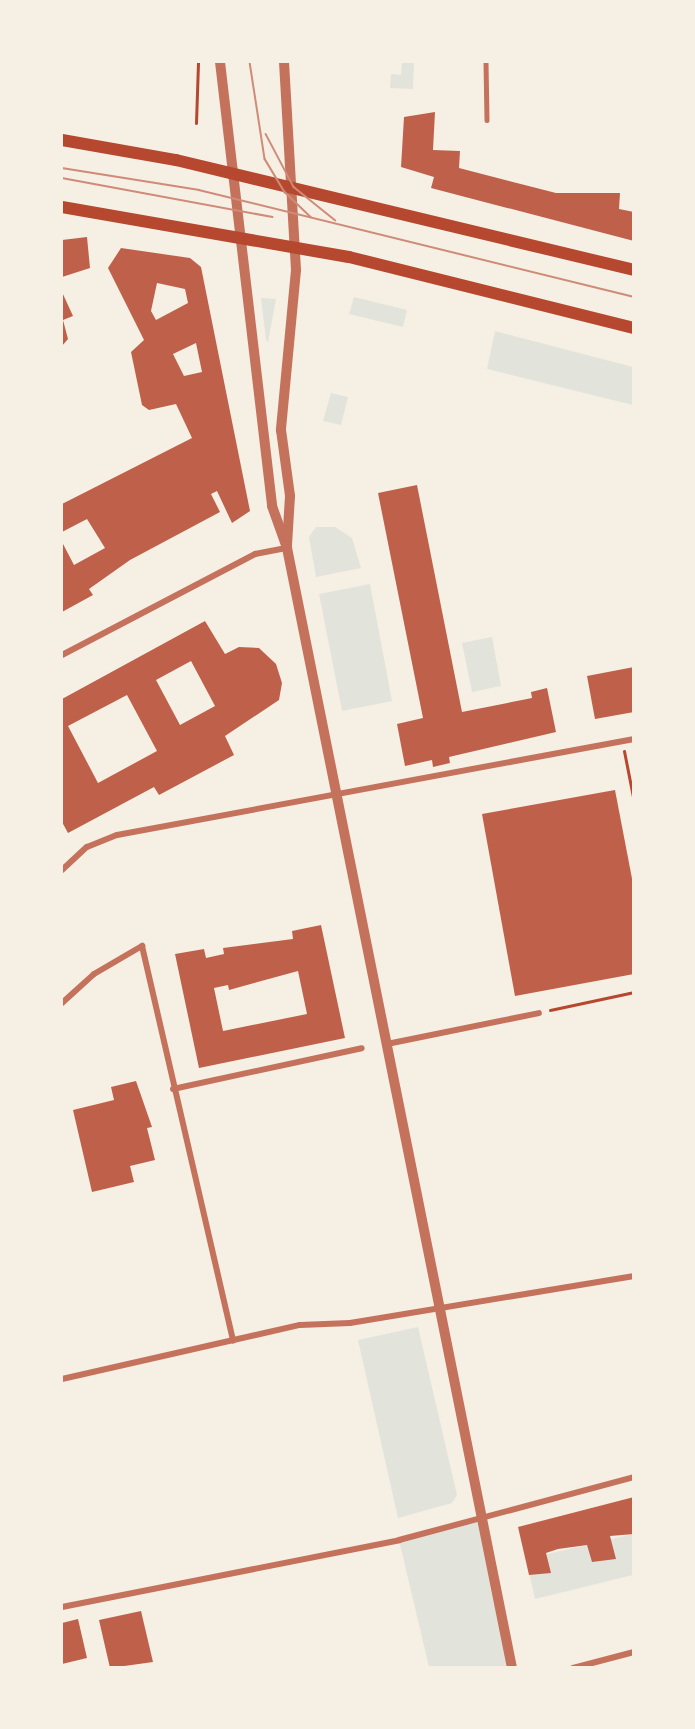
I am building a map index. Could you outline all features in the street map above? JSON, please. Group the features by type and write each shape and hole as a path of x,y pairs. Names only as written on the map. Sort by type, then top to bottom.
{"main road":[{"path":"62,140 182,161 633,270"},
{"path":"62,207 171,223 355,258 633,328"}],"street":[{"path":"220,62 264,466 287,548 512,1668"},
{"path":"284,62 295,246 281,430 290,496 287,548"},
{"path":"62,655 255,554 287,548"},
{"path":"62,870 87,847 117,835 337,796 405,781 633,739"},
{"path":"62,1003 94,974 142,946 232,1341"},
{"path":"387,1044 539,1012"},
{"path":"173,1089 362,1048"},
{"path":"62,1379 300,1325 350,1323 440,1306 633,1276"},
{"path":"62,1606 399,1540 633,1477"},
{"path":"573,1668 633,1652"}],"lane":[{"path":"486,62 487,120"}],"path":[{"path":"196,123 198,62"},
{"path":"622,741 633,802"},
{"path":"539,1012 633,992"}],"shaded area":[{"path":"402,62 414,62 413,89 390,88 391,74 401,75"},
{"path":"354,297 407,310 403,327 349,314"},
{"path":"261,298 276,299 268,342 266,340"},
{"path":"495,331 633,367 633,405 487,369"},
{"path":"331,393 348,397 341,425 323,421"},
{"path":"316,527 335,527 352,538 361,568 316,577 309,537"},
{"path":"370,584 392,701 342,711 319,594"},
{"path":"492,637 501,686 472,692 462,643"},
{"path":"418,1327 457,1495 452,1503 398,1518 358,1340"},
{"path":"481,1518 512,1667 429,1667 399,1540"},
{"path":"633,1534 633,1575 535,1599 526,1559"}],"building":[{"path":"435,112 433,150 460,151 459,168 556,193 620,193 619,209 634,212 634,241 431,188 434,177 401,167 404,117"},
{"path":"87,237 90,268 62,277 62,240"},
{"path":"121,248 190,258 201,267 250,511 232,523 217,491 211,494 220,512 130,560 89,589 93,595 62,612 62,542 74,565 105,548 87,519 62,532 62,504 192,438 176,404 149,410 142,405 131,352 144,340 108,268","holes":["157,283 185,289 188,303 156,320 151,311","196,343 202,372 184,376 173,354"]},
{"path":"62,292 73,316 63,320 68,339 62,346"},
{"path":"417,485 462,712 532,698 531,692 547,688 556,732 449,757 450,763 433,767 432,760 405,766 397,724 423,718 378,493"},
{"path":"205,621 225,654 239,647 259,648 276,664 282,683 279,700 225,736 234,755 159,795 154,787 68,833 62,822 62,699","holes":["191,661 215,706 180,725 156,680","127,695 157,751 98,783 68,726"]},
{"path":"634,667 634,712 595,719 587,676"},
{"path":"615,790 634,889 634,974 515,996 482,814"},
{"path":"321,925 345,1038 199,1068 175,954 204,949 206,958 224,954 223,948 293,939 292,931","holes":["298,971 307,1014 223,1031 214,988 228,985 229,990"]},
{"path":"136,1081 152,1127 147,1128 155,1160 130,1166 134,1182 92,1192 73,1110 114,1100 111,1087"},
{"path":"634,1497 634,1534 610,1536 616,1559 592,1562 587,1545 558,1549 546,1553 551,1573 529,1575 518,1527"},
{"path":"141,1611 153,1662 110,1668 99,1620"},
{"path":"78,1619 87,1658 62,1664 62,1623"}],"tram line":[{"path":"250,62 265,159 285,192 311,217"},
{"path":"266,134 294,187 335,220"},
{"path":"62,168 199,190 634,297"},
{"path":"62,178 272,217"}]}
